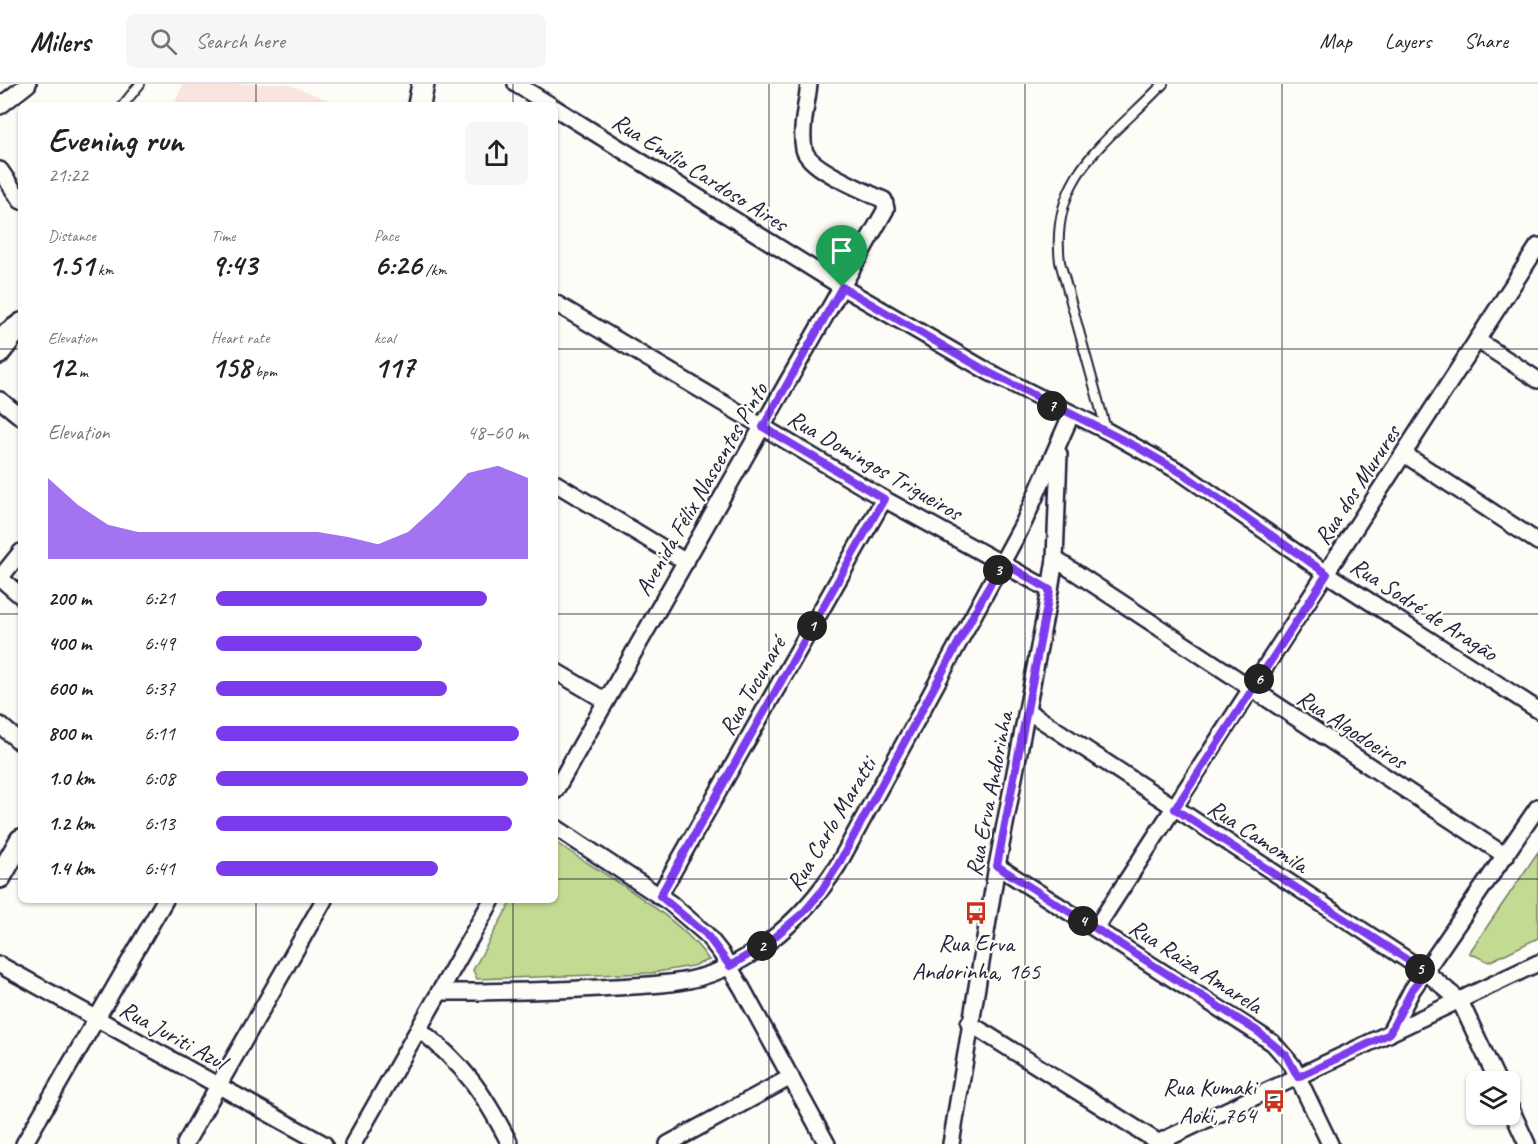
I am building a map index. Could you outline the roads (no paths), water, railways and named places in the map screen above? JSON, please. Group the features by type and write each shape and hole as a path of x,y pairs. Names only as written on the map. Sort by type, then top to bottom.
{"main road":[{"path":"420,102 423,84"},
{"path":"0,877 18,845"}],"street":[{"path":"0,106 28,84"},
{"path":"516,84 545,102"},
{"name":"Avenida Félix Nascentes Pinto","path":"558,786 886,209 884,200 819,167 806,155 803,142 809,84"},
{"name":"Rua Emílio Cardoso Aires","path":"558,110 842,287 988,372 1071,415"},
{"path":"0,170 18,195"},
{"name":"Rua dos Murures","path":"1096,928 1538,246"},
{"name":"Rua Domingos Trigueiros","path":"558,305 884,499 1050,590"},
{"path":"0,336 18,323"},
{"path":"0,356 18,333"},
{"path":"1477,340 1538,380"},
{"path":"0,400 18,415"},
{"name":"Rua Sodré de Aragão","path":"1071,415 1107,431 1182,473 1327,574 1538,710"},
{"name":"Rua Carlo Maratti","path":"439,992 529,993 678,982 730,966 766,944 804,912 820,893 838,865 1002,562 1060,445 1071,415"},
{"path":"1055,559 1060,445"},
{"path":"1404,454 1538,542"},
{"path":"558,485 686,562"},
{"name":"Rua Tucunaré","path":"660,896 884,499"},
{"path":"18,556 0,578 18,593"},
{"name":"Rua Erva Andorinha","path":"951,1144 969,1023 997,866 1029,712 1055,559"},
{"name":"Rua Algodoeiros","path":"1055,559 1506,856"},
{"path":"558,673 606,701"},
{"name":"Rua Camomila","path":"1029,712 1426,972 1460,1001"},
{"path":"0,725 18,740"},
{"path":"1389,1034 1412,990 1538,807"},
{"path":"558,828 660,896 706,934 730,966 827,1144"},
{"name":"Rua Raiza Amarela","path":"997,866 1265,1037 1286,1055 1330,1144"},
{"path":"24,1144 163,903"},
{"path":"185,1144 322,903"},
{"path":"353,1144 490,903"},
{"path":"969,1023 1158,1143 1538,963"},
{"name":"Rua Juriti Azul","path":"0,965 324,1144"},
{"path":"1460,1001 1493,1071"},
{"path":"419,1029 443,1049 474,1081 510,1144"},
{"path":"670,1144 791,1077"},
{"path":"1518,1125 1527,1144"}],"lane":[{"path":"125,102 140,84"},
{"path":"1107,431 1060,262 1058,241 1060,213 1070,186 1086,161 1163,84"}],"place":[{"name":"Rua Erva Andorinha, 165","path":"976,913"},
{"name":"Rua Kumaki Aoki, 764","path":"1274,1101"}]}
